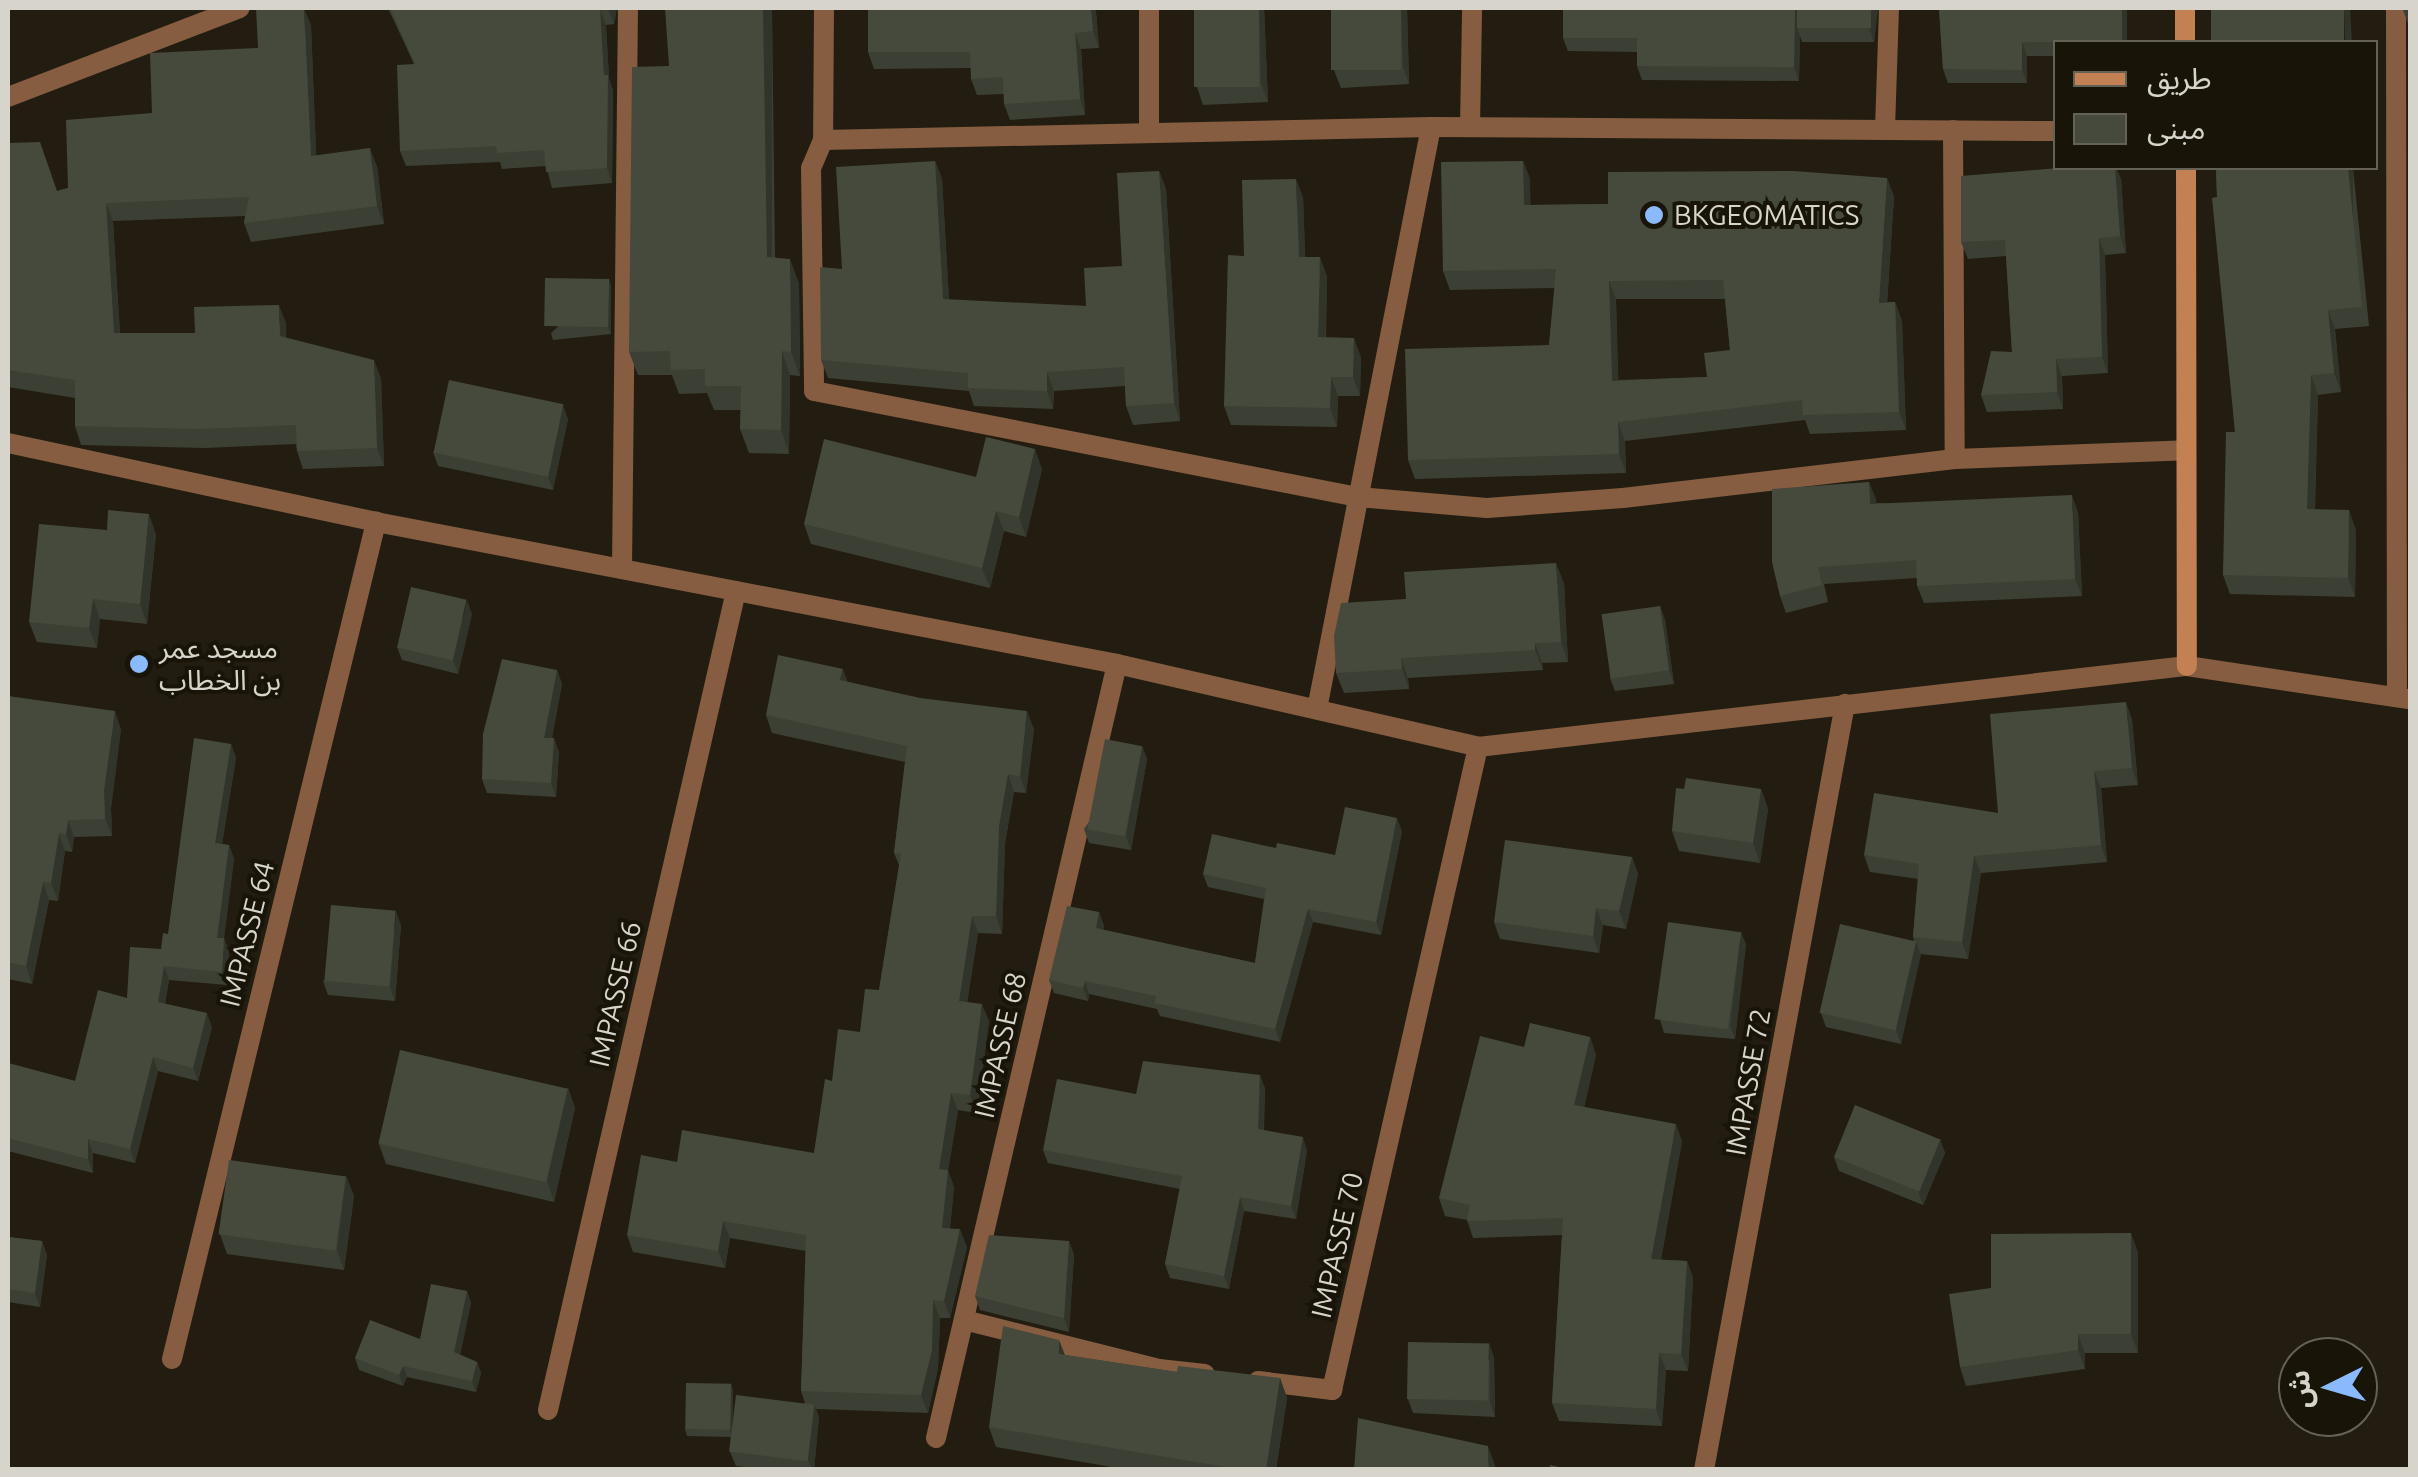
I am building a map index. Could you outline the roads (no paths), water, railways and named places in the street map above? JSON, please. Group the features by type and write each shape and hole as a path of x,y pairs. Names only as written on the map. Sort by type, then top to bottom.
{"main road":[{"path":"2185,8 2185,40"},
{"path":"2186,170 2187,666"}],"street":[{"path":"8,97 240,8"},
{"path":"622,569 628,8"},
{"path":"824,8 823,140 811,168 814,391 1358,496 1487,508 1623,498 1955,458 2186,450"},
{"path":"1149,8 1149,132"},
{"path":"1470,127 1472,8"},
{"path":"1885,130 1889,8"},
{"path":"8,443 376,522 1117,664 1478,747 2187,666 2404,698 2403,172 2396,8"},
{"path":"823,140 1431,127 2053,130"},
{"path":"1316,709 1431,127"},
{"path":"1953,130 1955,458"},
{"name":"IMPASSE 64","path":"172,1359 376,522"},
{"name":"IMPASSE 66","path":"548,1410 736,590"},
{"name":"IMPASSE 68","path":"936,1438 1117,664"},
{"name":"IMPASSE 72","path":"1704,1470 1845,704"},
{"name":"IMPASSE 70","path":"964,1320 1159,1369 1332,1390 1478,747"}],"place":[{"name":"BKGEOMATICS","path":"1654,215"},
{"name":"مسجد عمر بن الخطاب","path":"139,664"}]}
